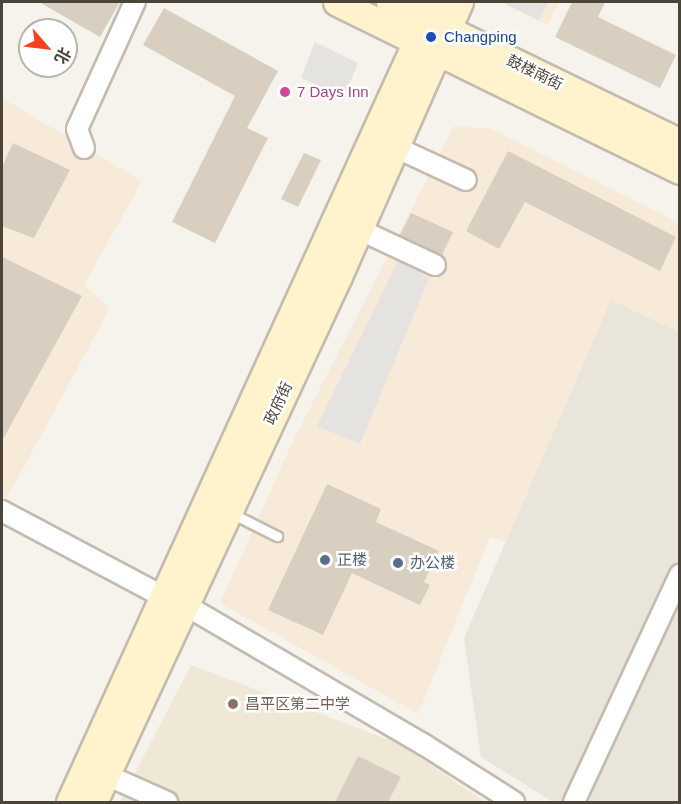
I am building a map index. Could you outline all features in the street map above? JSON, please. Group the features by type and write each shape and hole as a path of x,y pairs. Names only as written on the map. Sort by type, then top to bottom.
{"main road":[{"name":"鼓楼南街","path":"337,2 432,30 678,138"},
{"name":"鼓楼南街","path":"390,2 432,30 680,170"},
{"name":"政府街","path":"93,802 106,775 175,601 432,30 459,2"},
{"name":"政府街","path":"70,802 175,601 227,511 395,147 432,30"}],"street":[{"path":"84,148 77,129 135,2"},
{"path":"395,147 466,180"},
{"path":"358,229 435,265"},
{"path":"2,511 175,601 423,744 514,802"},
{"path":"574,802 680,575"},
{"path":"106,775 167,802"}],"lane":[{"path":"227,511 277,536"}],"shaded area":[{"path":"501,2 559,2 548,25"},
{"path":"501,2 549,2 539,21"},
{"path":"315,42 358,63 344,97 301,78"},
{"path":"2,98 142,181 84,285 110,308 2,507"},
{"path":"454,126 491,129 679,223 679,332 611,300 506,542 490,537 418,714 220,603 291,445"},
{"path":"399,259 429,278 360,444 317,426"},
{"path":"611,299 679,332 679,802 553,802 481,757 464,638"},
{"name":"昌平区第二中学","path":"191,665 400,744 485,802 120,802"}],"building":[{"path":"39,2 120,2 100,37 78,24 78,18 67,18"},
{"path":"572,2 605,2 598,17 676,55 660,88 555,37"},
{"path":"164,8 278,71 247,128 268,138 215,243 172,222 235,96 143,45"},
{"path":"13,143 70,170 34,238 2,226 2,167"},
{"path":"508,151 676,237 660,271 525,202 499,249 466,231"},
{"path":"304,153 321,160 298,207 281,199"},
{"path":"411,213 453,232 442,255 400,235"},
{"path":"2,257 82,296 2,441"},
{"name":"正楼","path":"327,484 381,509 376,522 439,551 424,582 430,585 420,605 352,573 323,635 268,610"},
{"path":"358,756 401,777 388,802 335,802"}],"place":[{"name":"Changping","path":"431,37"},
{"name":"7 Days Inn","path":"285,92"},
{"name":"正楼","path":"325,560"},
{"name":"办公楼","path":"398,563"},
{"name":"昌平区第二中学","path":"233,704"}]}
